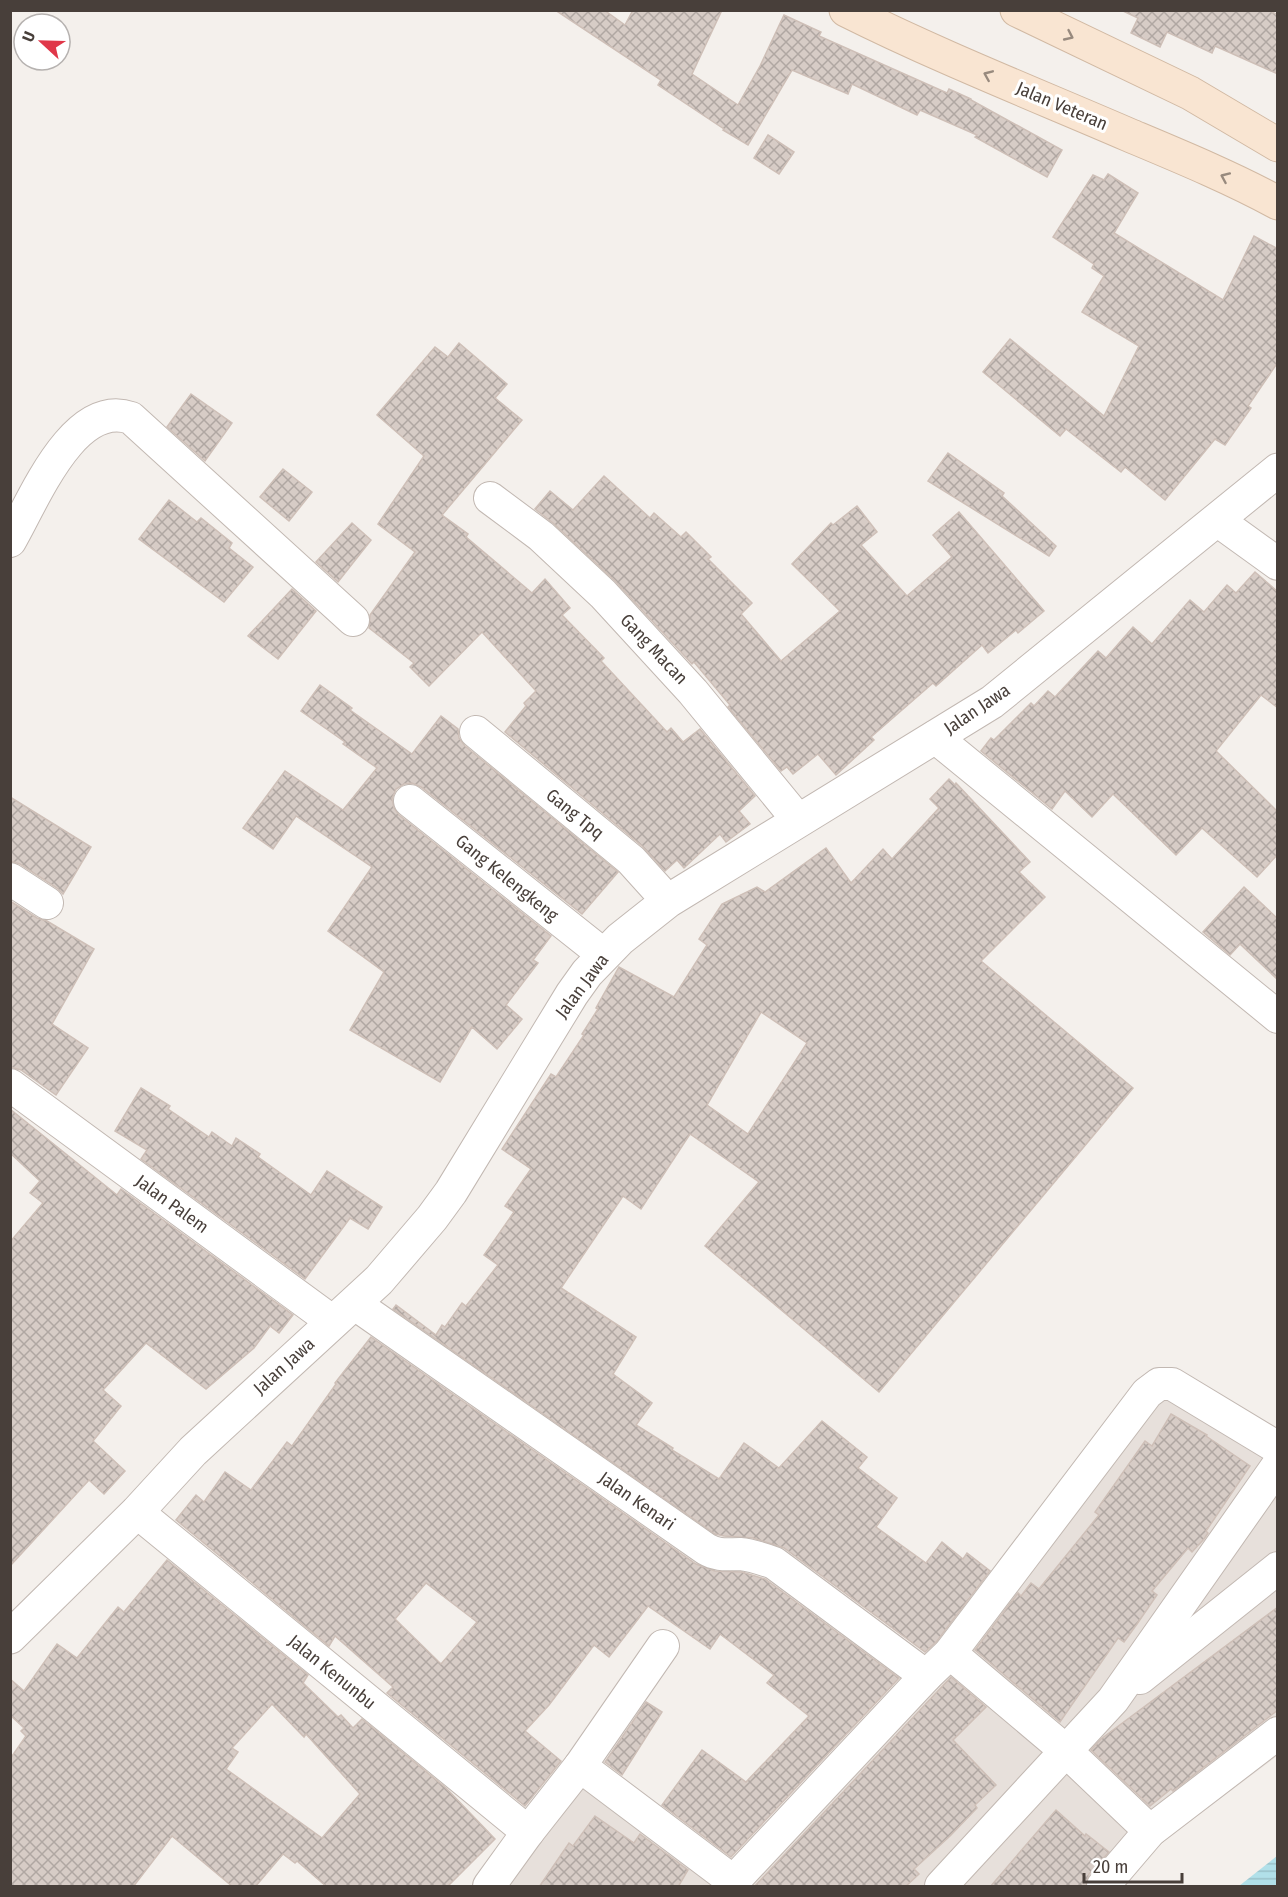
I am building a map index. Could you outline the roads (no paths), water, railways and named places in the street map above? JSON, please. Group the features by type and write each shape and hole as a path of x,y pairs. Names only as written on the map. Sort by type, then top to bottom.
{"main road":[{"name":"Jalan Veteran","path":"846,10 895,35 1174,154 1278,203"},
{"path":"1017,10 1190,93 1278,145"}],"street":[{"path":"10,541 48,471 68,443 88,424 101,417 111,414 131,418 353,620"},
{"name":"Jalan Jawa","path":"13,1629 137,1512 193,1451 379,1280 445,1201 572,994 604,955 668,901 980,710 1278,470"},
{"name":"Gang Macan","path":"490,498 541,536 603,594 693,692 798,820"},
{"path":"1217,520 1278,564"},
{"name":"Gang Tpq","path":"476,732 631,860 668,901"},
{"path":"936,737 1278,1017"},
{"name":"Gang Kelengkeng","path":"410,801 604,955"},
{"path":"10,879 47,903"},
{"name":"Jalan Palem","path":"10,1085 344,1313"},
{"name":"Jalan Kenari","path":"344,1313 714,1554 740,1554 774,1563 926,1676"},
{"path":"580,1766 731,1884 950,1653 1147,1393 1160,1384 1172,1384 1278,1448"},
{"path":"1113,1700 1278,1465"},
{"name":"Jalan Kenunbu","path":"137,1512 528,1832"},
{"path":"941,1887 1113,1700 1278,1568"},
{"path":"489,1887 528,1832 580,1766 663,1646"},
{"path":"950,1653 1065,1750 1150,1831"},
{"path":"1103,1887 1150,1831 1278,1733"}],"water":[{"path":"1277,1856 1277,1886 1239,1886"}]}
